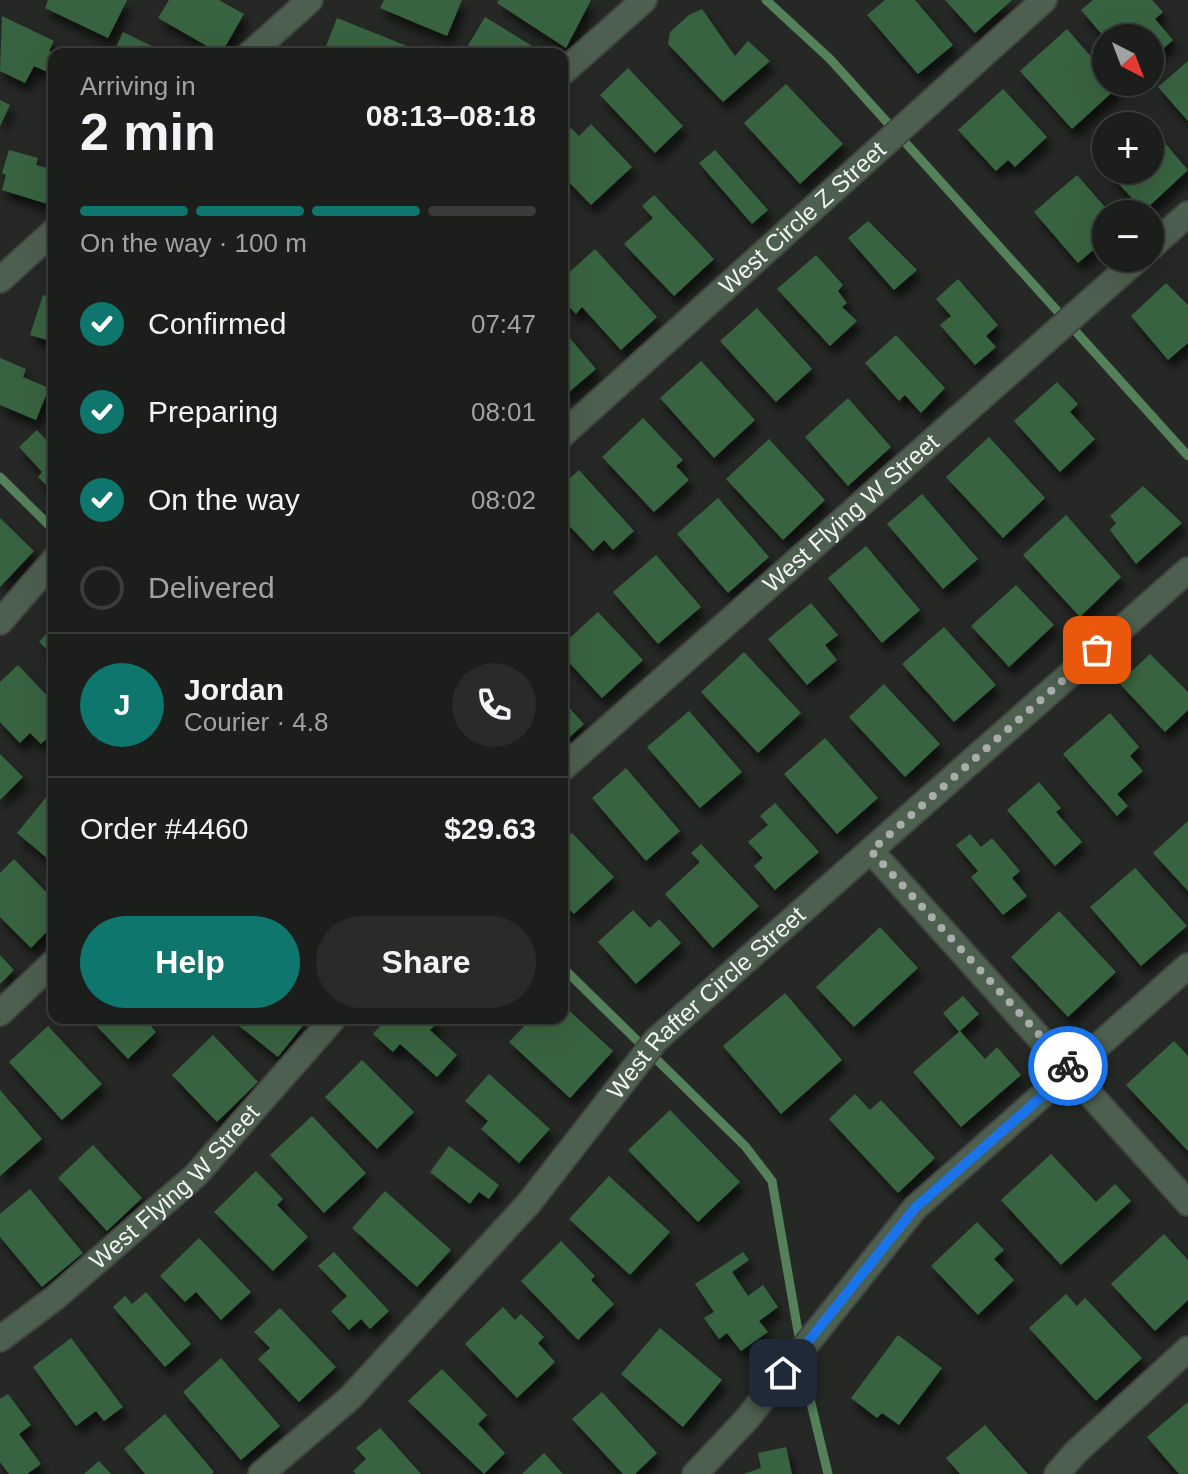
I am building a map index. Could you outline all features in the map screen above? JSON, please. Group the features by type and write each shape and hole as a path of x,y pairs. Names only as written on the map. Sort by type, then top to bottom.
{"street":[{"path":"257,48 310,0"},
{"path":"568,68 644,0"},
{"name":"West Circle Z Street","path":"568,430 1044,0"},
{"path":"1164,235 1188,214"},
{"path":"0,280 48,236"},
{"name":"West Flying W Street","path":"568,764 1123,272"},
{"path":"0,622 48,567"},
{"name":"West Rafter Circle Street","path":"261,1474 350,1398 529,1203 656,1040 1188,570"},
{"path":"871,851 1072,1070 1188,1203"},
{"path":"695,1474 746,1420 915,1208 1188,966"},
{"path":"0,1013 48,968"},
{"name":"West Flying W Street","path":"0,1339 56,1297 196,1175 329,1024"},
{"path":"1057,1474 1188,1349"}],"building":[{"path":"48,0 127,0 108,38 45,8"},
{"path":"169,0 219,0 244,14 224,48 210,48 158,18"},
{"path":"384,0 462,0 447,36 380,8"},
{"path":"499,0 591,0 566,48 497,3"},
{"path":"885,0 915,0 953,45 918,74 867,15"},
{"path":"945,0 1012,0 975,33"},
{"path":"1093,0 1152,0 1163,12 1155,19 1159,24 1093,24 1081,10"},
{"path":"702,9 735,56 748,41 770,61 723,102 668,44 670,32 689,15"},
{"path":"2,16 54,41 48,48 48,72 34,66 25,83 0,71"},
{"path":"485,17 535,48 467,48"},
{"path":"337,18 412,48 325,48"},
{"path":"1067,29 1092,58 1092,96 1108,96 1072,129 1020,71"},
{"path":"1164,30 1173,40 1164,48"},
{"path":"123,32 156,48 116,48"},
{"path":"1188,61 1188,121 1164,94 1164,82"},
{"path":"628,68 683,126 655,153 600,95"},
{"path":"786,84 843,144 800,184 744,123"},
{"path":"1003,89 1047,137 1015,167 1008,160 996,171 958,130"},
{"path":"0,100 10,105 0,126"},
{"path":"591,124 632,167 591,205 568,181 568,131 571,128 579,136"},
{"path":"1164,142 1188,170 1156,200 1134,200 1119,184 1164,184"},
{"path":"9,150 38,158 36,165 48,168 48,204 2,190 6,175 2,173"},
{"path":"715,150 768,210 752,224 699,163"},
{"path":"1077,175 1099,200 1092,200 1092,251 1078,263 1034,212"},
{"path":"654,195 714,259 674,296 624,244 653,218 642,206"},
{"path":"868,221 917,270 894,290 848,238"},
{"path":"595,249 657,317 621,350 582,307 576,314 568,305 568,274"},
{"path":"816,255 843,285 838,291 847,303 842,307 857,321 830,346 777,289"},
{"path":"958,279 998,325 986,336 996,347 975,365 940,325 951,316 936,299"},
{"path":"1166,283 1188,305 1188,343 1168,360 1131,316"},
{"path":"43,295 48,296 48,340 30,335"},
{"path":"757,308 812,369 776,402 720,341"},
{"path":"896,335 945,388 921,413 905,395 899,401 865,363"},
{"path":"568,336 596,369 568,393"},
{"path":"0,358 26,369 23,377 48,388 36,420 0,405"},
{"path":"701,361 755,420 714,458 660,398"},
{"path":"1057,382 1078,404 1070,412 1095,439 1060,472 1014,421"},
{"path":"848,398 891,447 848,486 805,437"},
{"path":"643,418 683,460 676,466 689,480 654,512 602,457"},
{"path":"37,430 48,442 48,487 38,477 42,472 19,447"},
{"path":"989,437 1045,498 1003,538 946,477"},
{"path":"769,439 825,500 783,540 726,479"},
{"path":"579,470 634,531 613,550 604,540 593,551 568,524 568,480"},
{"path":"1143,486 1182,523 1136,564 1110,530 1116,523 1110,516"},
{"path":"922,494 978,559 943,589 887,524"},
{"path":"718,498 769,557 728,593 677,534"},
{"path":"1066,515 1121,577 1080,617 1023,555"},
{"path":"0,518 34,551 0,587"},
{"path":"866,546 920,610 882,643 828,578"},
{"path":"656,555 701,607 658,644 613,592"},
{"path":"1016,585 1054,625 1009,667 971,626"},
{"path":"811,603 838,635 825,645 837,660 807,685 768,639"},
{"path":"598,612 643,660 602,698 568,661 568,640"},
{"path":"944,627 996,685 954,722 902,664"},
{"path":"48,632 48,650 39,642"},
{"path":"744,652 801,713 758,753 701,692"},
{"path":"1150,654 1188,692 1188,710 1165,732 1119,683"},
{"path":"18,665 48,697 48,738 41,744 30,733 20,743 0,722 0,682"},
{"path":"884,684 940,744 905,777 849,717"},
{"path":"568,707 584,724 568,739"},
{"path":"689,711 742,772 700,808 647,747"},
{"path":"1110,713 1139,747 1130,756 1143,771 1117,794 1128,806 1117,816 1063,754"},
{"path":"825,738 878,798 837,834 784,774"},
{"path":"0,754 23,777 0,800"},
{"path":"626,768 680,831 646,861 592,798"},
{"path":"1039,782 1061,808 1056,812 1082,842 1055,866 1007,810"},
{"path":"48,795 48,859 17,833"},
{"path":"775,803 819,852 775,890 754,866 763,858 748,842 768,825 760,816"},
{"path":"1188,821 1188,891 1153,853"},
{"path":"572,833 614,877 574,914 568,908 568,837"},
{"path":"970,834 981,847 992,838 1020,871 1012,878 1027,896 1003,915 971,877 978,871 956,845"},
{"path":"701,844 759,906 713,948 665,894 700,862 691,853"},
{"path":"14,859 48,894 48,930 31,948 0,917 0,873"},
{"path":"1135,868 1187,926 1141,966 1090,907"},
{"path":"633,910 650,928 659,919 681,943 636,984 598,942"},
{"path":"1059,911 1116,972 1068,1017 1011,957"},
{"path":"880,927 918,968 854,1027 816,987"},
{"path":"0,955 14,970 0,984"},
{"path":"785,993 842,1060 781,1114 723,1046"},
{"path":"963,996 979,1014 959,1032 943,1013"},
{"path":"568,1010 613,1051 570,1098 509,1042 526,1024 568,1024"},
{"path":"95,1024 149,1024 156,1032 128,1059"},
{"path":"237,1024 304,1024 278,1057"},
{"path":"382,1024 436,1024 430,1030 457,1055 437,1077 400,1044 393,1052 373,1034"},
{"path":"48,1026 102,1084 62,1120 9,1062"},
{"path":"960,1031 985,1059 997,1047 1021,1075 961,1127 913,1072"},
{"path":"213,1035 258,1082 217,1122 172,1075"},
{"path":"1174,1041 1188,1056 1188,1151 1126,1085"},
{"path":"362,1060 414,1112 377,1149 325,1097"},
{"path":"489,1074 550,1129 519,1163 481,1129 488,1121 465,1101"},
{"path":"0,1090 42,1139 0,1176"},
{"path":"855,1094 870,1110 881,1100 935,1158 898,1193 829,1119"},
{"path":"670,1110 740,1182 698,1222 628,1150"},
{"path":"312,1116 366,1173 324,1213 270,1155"},
{"path":"93,1145 142,1198 107,1231 58,1178"},
{"path":"449,1146 499,1185 489,1199 479,1192 470,1204 430,1172"},
{"path":"1051,1154 1096,1202 1115,1184 1131,1201 1061,1265 1001,1200"},
{"path":"256,1171 283,1199 277,1205 308,1237 273,1271 214,1212"},
{"path":"609,1176 670,1232 630,1275 569,1219"},
{"path":"30,1189 83,1253 42,1287 0,1237 0,1214"},
{"path":"385,1191 451,1250 417,1287 352,1228"},
{"path":"977,1222 1004,1250 994,1259 1014,1280 978,1315 931,1266"},
{"path":"1164,1234 1188,1260 1188,1300 1155,1331 1111,1284"},
{"path":"199,1238 251,1292 221,1320 196,1292 185,1302 160,1276"},
{"path":"561,1241 595,1276 591,1280 614,1304 578,1340 521,1281"},
{"path":"334,1252 389,1311 370,1329 361,1319 349,1330 331,1311 347,1296 318,1266"},
{"path":"743,1252 749,1260 732,1272 748,1296 763,1285 778,1307 759,1321 768,1332 741,1351 727,1333 719,1339 704,1318 714,1312 695,1284"},
{"path":"146,1292 191,1344 165,1367 113,1307 125,1296 132,1304"},
{"path":"1066,1294 1077,1306 1085,1298 1142,1358 1096,1401 1029,1328"},
{"path":"503,1307 515,1320 521,1314 544,1337 538,1343 555,1362 517,1398 465,1344"},
{"path":"280,1308 336,1367 299,1402 258,1359 270,1348 254,1332"},
{"path":"660,1328 722,1380 683,1427 621,1374"},
{"path":"898,1335 942,1368 899,1425 882,1413 877,1418 851,1398"},
{"path":"71,1338 123,1407 104,1421 96,1411 76,1426 33,1367"},
{"path":"221,1358 280,1426 241,1460 183,1392"},
{"path":"442,1369 487,1415 478,1424 505,1453 484,1474 408,1401"},
{"path":"602,1392 657,1453 635,1474 623,1474 572,1419"},
{"path":"8,1394 31,1425 19,1434 41,1464 27,1474 9,1474 0,1462 0,1399"},
{"path":"1188,1402 1188,1474 1179,1474 1147,1437"},
{"path":"165,1414 214,1472 212,1474 145,1474 124,1449"},
{"path":"985,1425 1028,1474 960,1474 946,1458"},
{"path":"380,1428 421,1474 356,1474 353,1471 366,1459 356,1448"},
{"path":"786,1447 792,1474 744,1474 761,1468 758,1453"},
{"path":"544,1453 563,1474 522,1474"},
{"path":"99,1461 111,1474 84,1474"}],"waterway":[{"path":"766,0 830,59 1188,456"},
{"path":"0,477 48,524"},
{"path":"568,973 745,1146 772,1181 809,1395 828,1474"}],"way so far":[{"path":"1068,1066 871,851 1097,650"}],"route":[{"path":"783,1373 915,1208 1072,1070 1068,1066"}]}
